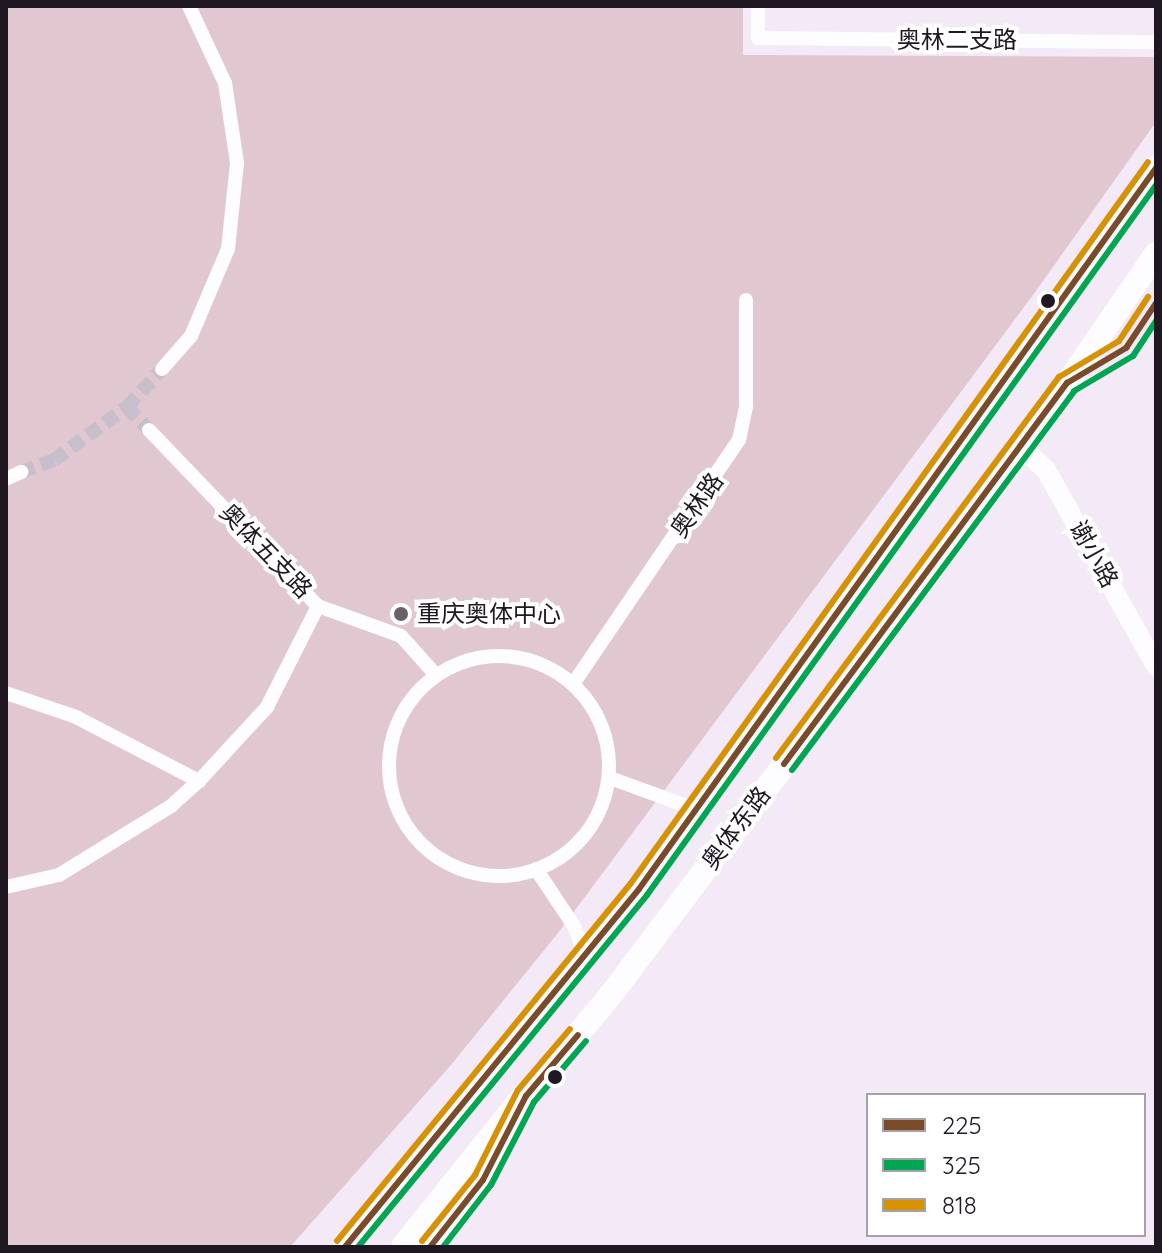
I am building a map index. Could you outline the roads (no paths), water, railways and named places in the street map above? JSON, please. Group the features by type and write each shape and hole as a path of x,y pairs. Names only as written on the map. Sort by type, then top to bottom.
{"highway":[{"path":"405,1247 526,1096"}],"main road":[{"name":"奥体东路","path":"345,1247 585,955 698,810 1156,168"},
{"name":"奥体东路","path":"430,1247 483,1180 526,1096 610,996 1023,448 1156,254"}],"street":[{"path":"162,369 191,336 228,249 237,163 225,83 189,6"},
{"name":"奥林二支路","path":"758,6 758,38 1156,42"},
{"name":"奥林路","path":"573,684 739,440 746,406 746,300"},
{"name":"奥体五支路","path":"149,430 318,606 401,636 436,675"},
{"name":"谢小路","path":"1023,448 1046,470 1156,666"},
{"path":"6,479 21,472"},
{"path":"6,887 59,875 171,806 199,781 267,707 318,606"},
{"path":"506,656 542,664 573,684 595,710 608,743 610,778 601,811 581,841 552,863 536,869 517,875 479,875 444,862 416,839 396,807 389,771 393,734 410,701 436,675 469,660 506,656"},
{"path":"6,693 76,717 199,781"},
{"path":"610,778 698,810"},
{"path":"536,869 574,926 585,955"}],"tunnel":[{"path":"21,472 54,460 127,407 162,369"},
{"path":"127,407 149,430"}],"place":[{"name":"重庆奥体中心","path":"401,614"}]}
